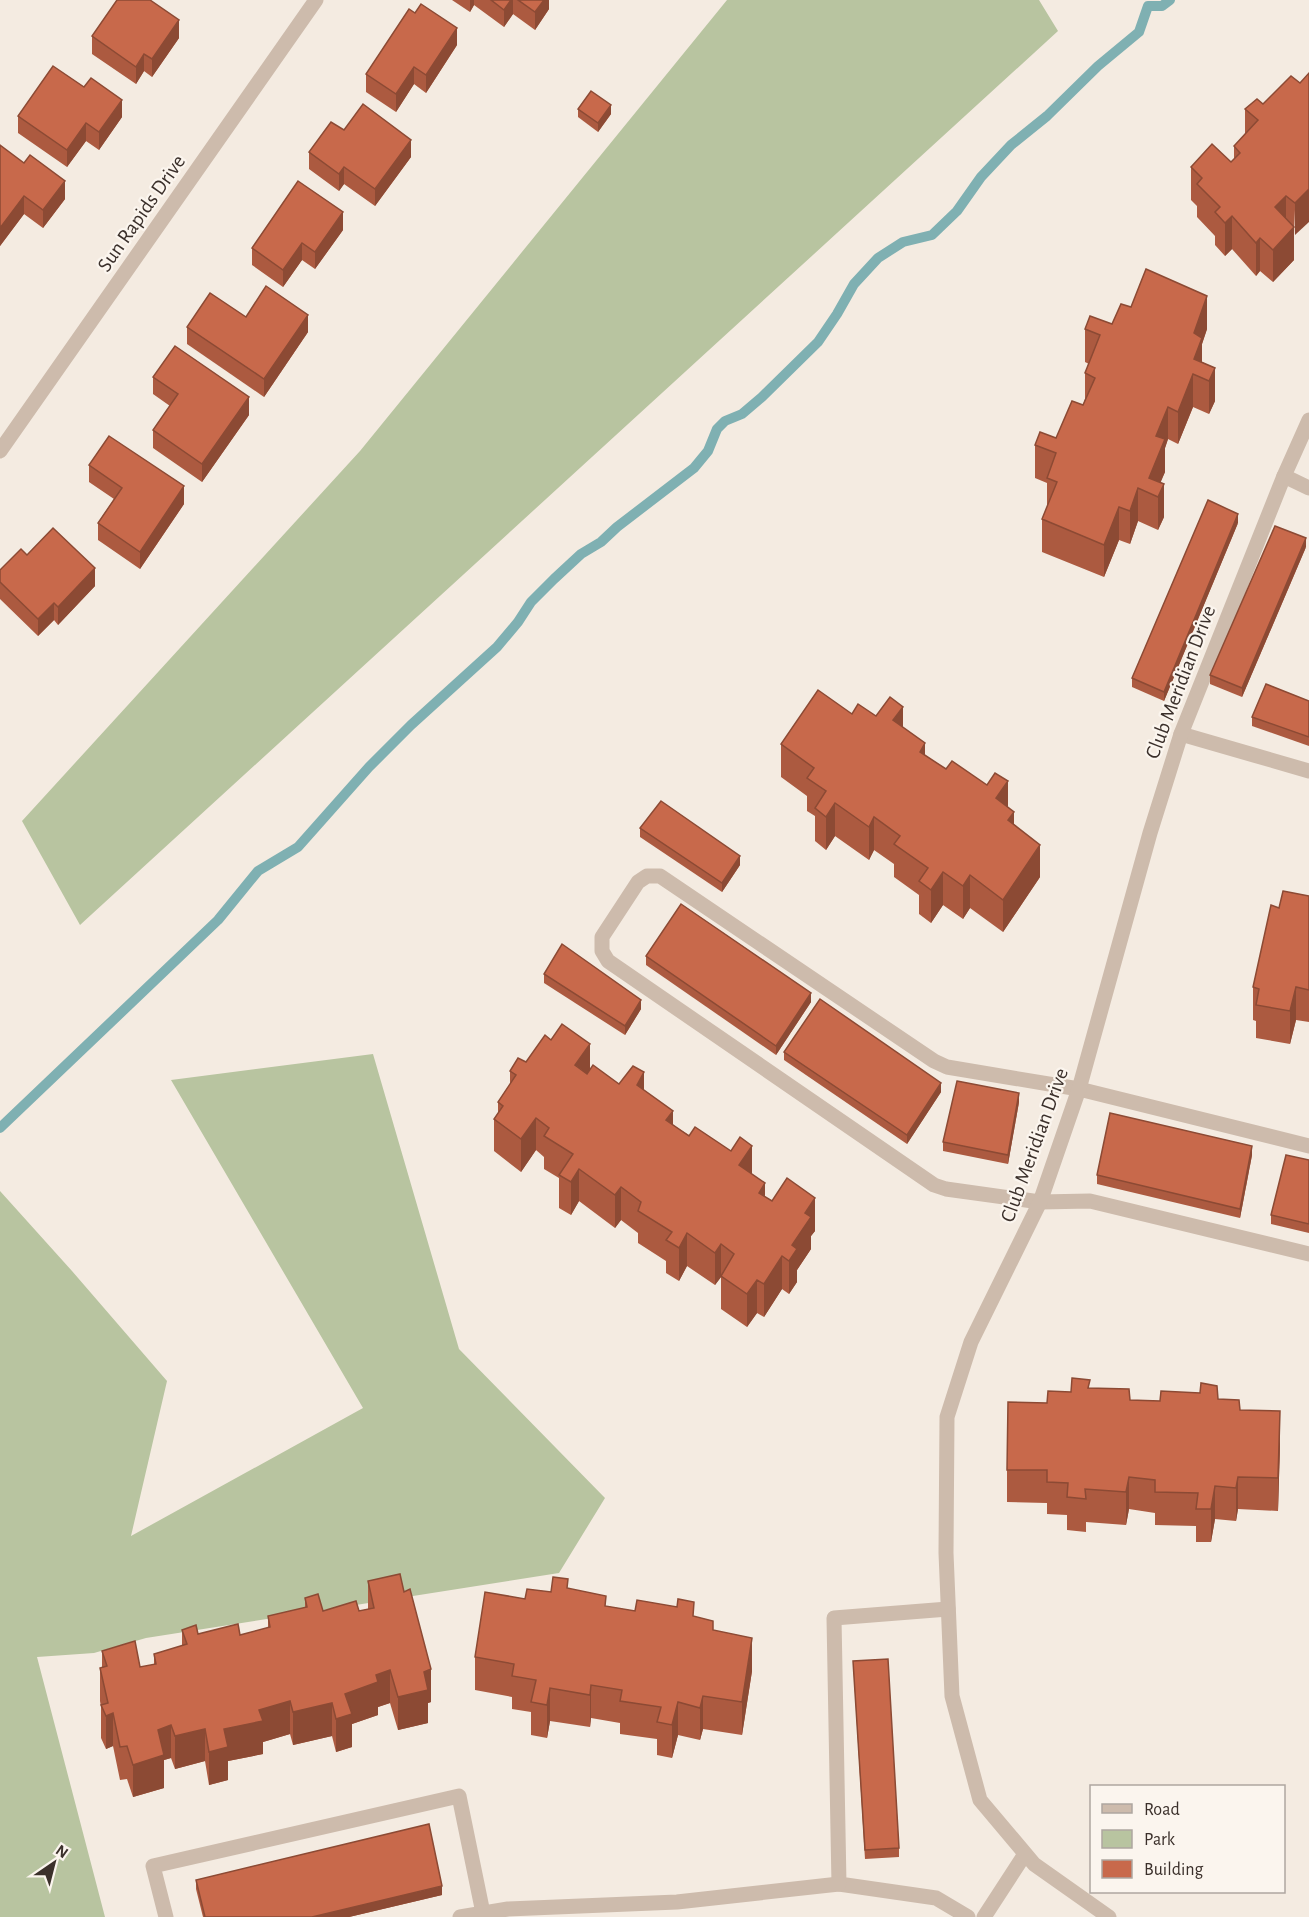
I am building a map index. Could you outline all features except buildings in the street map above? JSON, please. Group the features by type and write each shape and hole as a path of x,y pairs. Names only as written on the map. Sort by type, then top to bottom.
{"street":[{"name":"Sun Rapids Drive","path":"0,451 316,0"},
{"name":"Club Meridian Drive","path":"1109,1917 1034,1864 980,1800 952,1696 946,1553 947,1416 971,1342 1040,1202 1079,1089 1150,833 1181,734 1284,476 1309,420"},
{"path":"1284,476 1309,488"},
{"path":"1181,734 1309,771"},
{"path":"1309,1146 1079,1089 947,1067 934,1061 660,876 647,876 638,882 602,937 602,951 609,962 934,1185 946,1189 1040,1202 1090,1201 1309,1254"},
{"path":"839,1884 834,1618 948,1609"},
{"path":"166,1917 153,1866 459,1796 483,1913"},
{"path":"984,1917 1025,1854"},
{"path":"459,1917 508,1908 676,1902 839,1884 936,1898 968,1917"}],"green space":[{"path":"727,0 1039,0 1058,31 80,925 22,821 360,451"},
{"path":"373,1054 459,1349 605,1498 559,1573 146,1638 94,1653 37,1657 105,1917 0,1917 0,1191 167,1381 131,1536 363,1408 171,1080"}],"waterway":[{"path":"0,1128 218,920 258,871 298,847 369,767 411,725 497,647 531,602 554,579 581,554 601,542 694,468 708,451 717,429 725,421 742,414 762,397 818,342 854,284 878,258 903,242 932,235 957,211 981,177 1011,145 1047,116 1098,66 1139,32 1148,6 1162,6 1170,0"}]}
